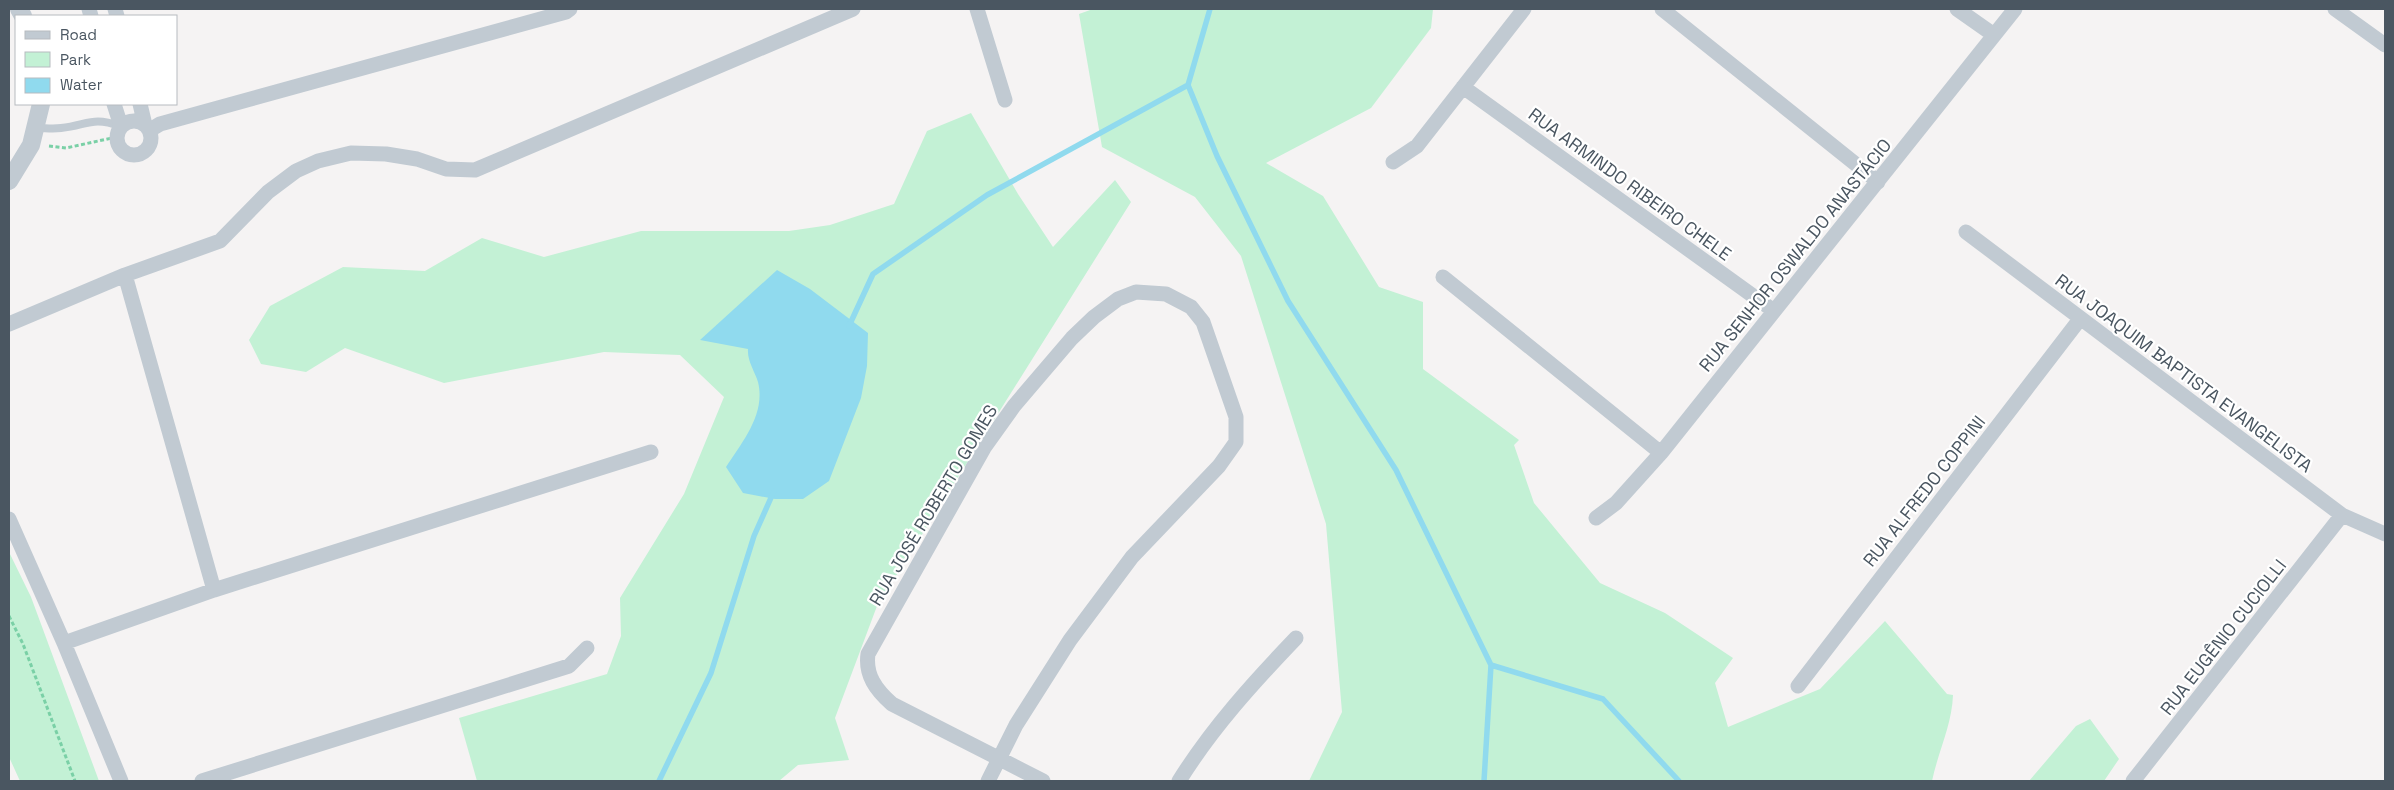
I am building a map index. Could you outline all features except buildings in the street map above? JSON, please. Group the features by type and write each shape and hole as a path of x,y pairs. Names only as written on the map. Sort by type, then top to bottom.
{"street":[{"path":"118,133 133,121 148,128 566,12 570,9"},
{"path":"9,324 125,275 220,241 268,192 296,171 318,161 351,153 386,154 417,159 446,169 476,170 853,9"},
{"path":"977,9 1005,100"},
{"path":"1393,162 1417,146 1524,9"},
{"path":"1662,9 1878,182"},
{"path":"1958,9 1994,35"},
{"name":"RUA SENHOR OSWALDO ANASTÁCIO","path":"1596,518 1616,503 1661,454 2015,9"},
{"path":"2335,9 2385,44"},
{"name":"RUA ARMINDO RIBEIRO CHELE","path":"1463,87 1774,311"},
{"path":"9,181 31,145 37,128 41,105"},
{"path":"114,105 122,151 135,156 142,154 150,144 148,128 140,105"},
{"name":"RUA JOAQUIM BAPTISTA EVANGELISTA","path":"1966,232 2342,515 2385,534"},
{"path":"125,275 214,590"},
{"path":"1443,277 1661,454"},
{"name":"RUA JOSÉ ROBERTO GOMES","path":"1144,291 1175,297 1191,307 1203,322 1236,417 1236,442 1219,466 1132,557 1081,625 1042,682 1016,725 998,760 892,704 878,690 869,675 867,661 870,646 984,448 1047,366 1094,317 1127,295 1144,291"},
{"name":"RUA ALFREDO COPPINI","path":"1798,686 2080,319"},
{"path":"64,643 214,590 651,452"},
{"name":"RUA EUGÊNIO CUCIOLLI","path":"2132,781 2342,515"},
{"path":"9,519 64,643 121,781"},
{"path":"1179,781 1221,722 1254,682 1296,638"},
{"path":"202,781 569,666 587,648"},
{"path":"988,781 998,760 1043,781"}],"lane":[{"path":"37,128 61,128 93,120 105,120 118,133"}],"path":[{"path":"31,145 66,148 110,138 118,133"},
{"path":"9,616 23,644 75,781"}],"green space":[{"path":"1093,9 1433,9 1431,28 1371,108 1266,163 1323,196 1379,287 1423,302 1423,369 1519,440 1514,445 1534,503 1600,583 1665,613 1733,658 1715,683 1728,727 1820,689 1885,621 1947,694 1953,695 1950,717 1932,781 1309,781 1342,712 1326,524 1241,256 1195,197 1102,147 1079,14"},
{"path":"971,113 1018,194 1053,247 1115,180 1131,202 877,606 835,718 849,760 798,765 779,781 477,781 459,718 607,674 621,636 620,598 684,494 724,397 680,355 604,352 444,383 345,348 306,372 261,364 249,340 270,306 343,267 425,271 482,238 544,257 641,231 789,231 830,225 894,204 927,131"},
{"path":"9,552 31,597 99,781 20,781 9,757"},
{"path":"2090,719 2119,759 2104,781 2029,781 2076,726"}],"water":[{"path":"777,270 810,289 868,333 867,366 861,398 829,481 803,499 775,499 743,493 726,467 745,438 756,416 760,394 758,382 750,362 748,349 700,340"}],"waterway":[{"path":"849,326 873,274 987,195 1188,85 1210,9"},
{"path":"1188,85 1217,156 1288,301 1396,470 1491,665 1484,781"},
{"path":"659,781 711,673 754,536 774,491"},
{"path":"1491,665 1603,699 1679,781"}]}
